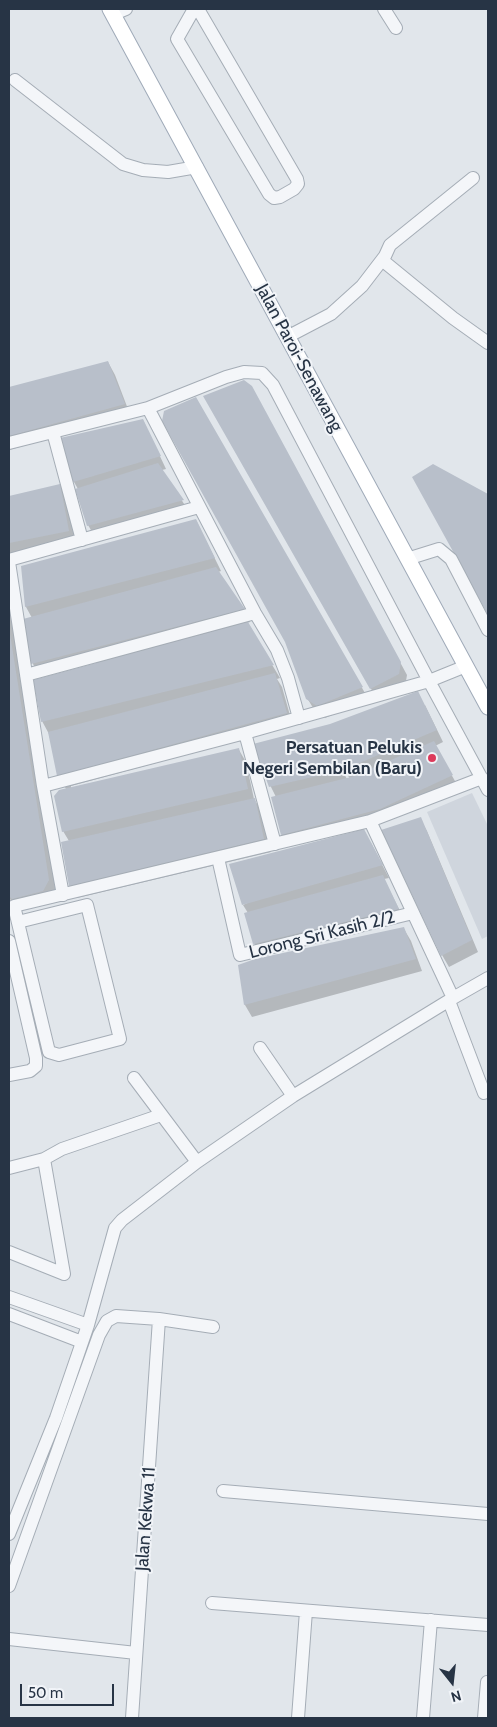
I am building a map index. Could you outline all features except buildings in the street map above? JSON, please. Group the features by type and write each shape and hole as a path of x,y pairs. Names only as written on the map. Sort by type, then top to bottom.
{"main road":[{"name":"Jalan Paroi-Senawang","path":"117,10 287,337 488,707"}],"street":[{"path":"194,9 177,39 269,194 274,198 280,197 294,189 298,184 297,179 198,9"},
{"path":"384,9 396,28"},
{"path":"15,80 123,164 143,170 168,172 197,167"},
{"path":"287,337 331,314 362,286 382,260 390,245 473,178"},
{"path":"382,260 453,318 488,343"},
{"path":"9,443 148,408 226,377 244,372 262,373 272,385 488,790"},
{"path":"148,408 255,613 277,650 288,678 299,718"},
{"path":"53,432 82,540"},
{"path":"63,895 43,786 9,561 199,507"},
{"path":"407,559 439,549 451,559 488,630"},
{"path":"26,675 255,613"},
{"path":"43,786 299,718 429,681 466,666"},
{"path":"245,733 275,844"},
{"path":"18,922 86,905 120,1039 59,1055 49,1052 14,906 370,821 482,778"},
{"path":"370,821 451,999 484,1093"},
{"name":"Lorong Sri Kasih 2/2","path":"218,858 240,955 413,913"},
{"path":"9,941 36,1058 36,1066 30,1070 9,1074"},
{"path":"9,1534 56,1418 88,1325 115,1228 122,1220 197,1162 293,1096 488,978"},
{"path":"260,1048 293,1096"},
{"path":"134,1078 197,1162"},
{"path":"9,1168 44,1159 62,1149 162,1115"},
{"path":"9,1252 64,1274 44,1159"},
{"path":"9,1297 88,1325"},
{"path":"9,1314 82,1342"},
{"path":"9,1586 103,1326 107,1321 116,1316 159,1319 213,1327"},
{"name":"Jalan Kekwa 11","path":"132,1718 159,1319"},
{"path":"223,1491 488,1514"},
{"path":"212,1603 488,1625"},
{"path":"298,1718 306,1611"},
{"path":"423,1718 431,1620"},
{"path":"9,1639 136,1653"},
{"path":"484,1718 488,1682"}],"shaded area":[{"path":"472,793 488,826 488,936 482,939 427,812"}],"place":[{"name":"Persatuan Pelukis Negeri Sembilan (Baru)","path":"432,758"}]}
